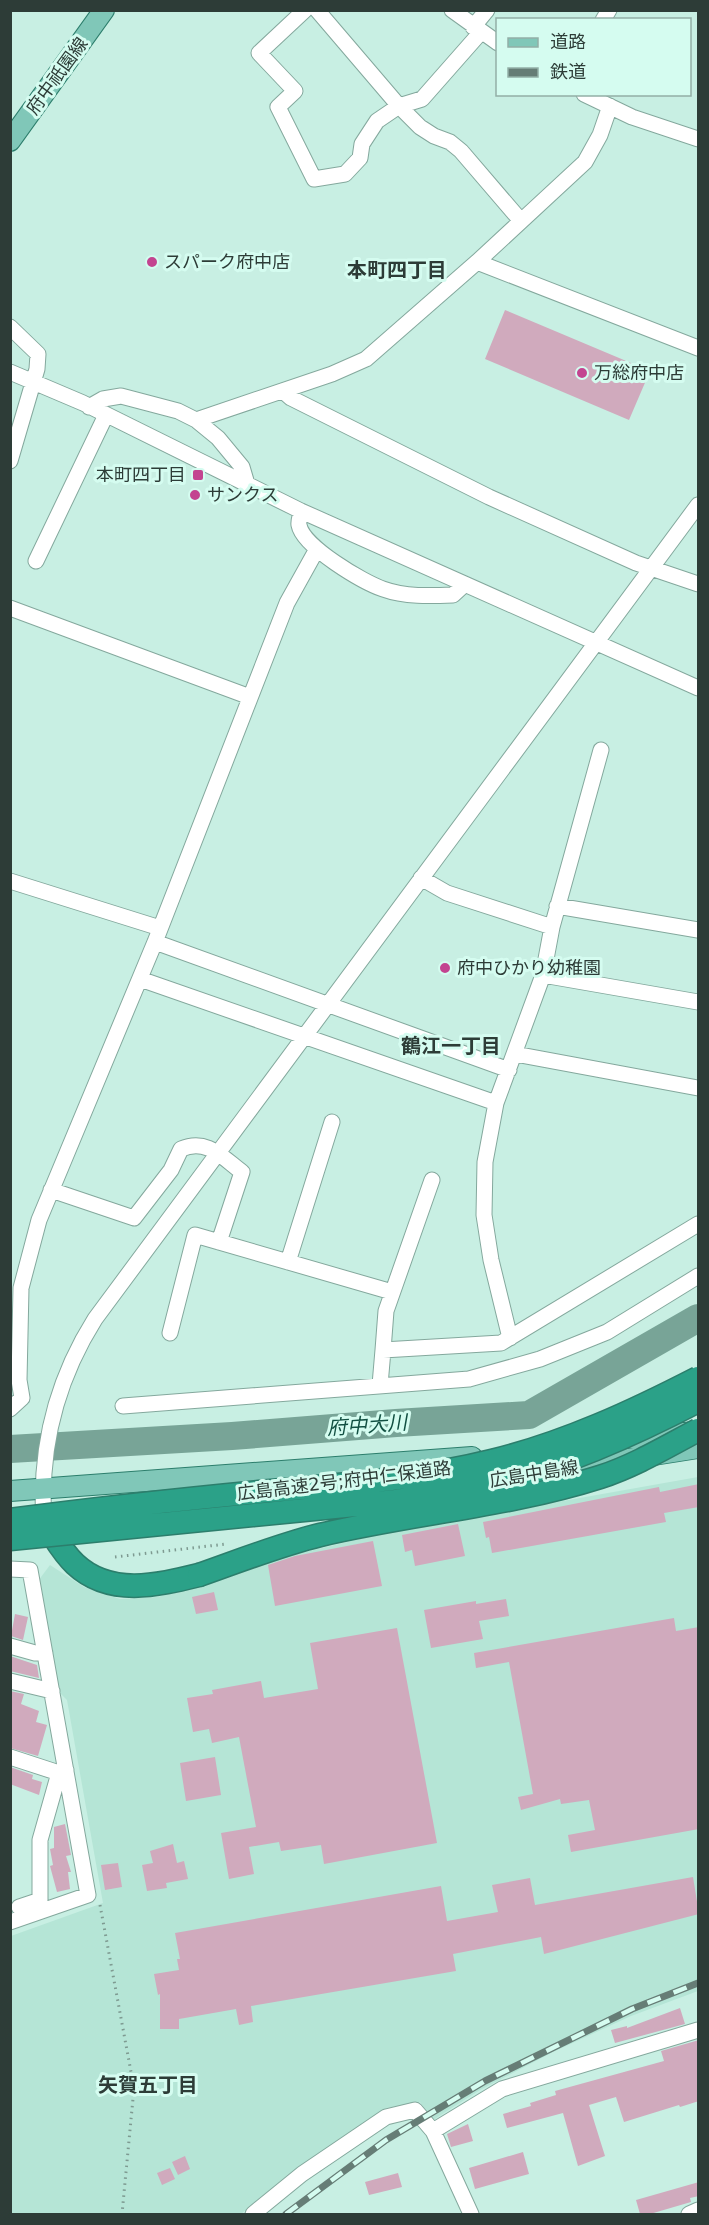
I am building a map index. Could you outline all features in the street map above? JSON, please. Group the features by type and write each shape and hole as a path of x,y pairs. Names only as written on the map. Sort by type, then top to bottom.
{"highway":[{"path":"581,1444 641,1412 699,1373"},
{"name":"広島高速2号;府中仁保道路","path":"10,1520 117,1505 389,1479 493,1461 589,1430 699,1378"},
{"name":"広島高速2号;府中仁保道路","path":"10,1539 396,1501 501,1481 557,1464 605,1445 699,1401"},
{"path":"44,1522 74,1563 87,1574 124,1586 146,1587 199,1575 317,1536 366,1525 462,1509 571,1485 629,1466 699,1431"}],"main road":[{"name":"府中祇園線","path":"10,141 104,10"},
{"name":"広島中島線","path":"10,1491 43,1481 458,1458 699,1431"},
{"name":"広島中島線","path":"10,1527 44,1522 289,1511 699,1449"}],"street":[{"path":"305,10 259,53 295,92 278,107 314,179 345,174 360,158 362,144 377,121 399,106 422,99 477,29 487,10"},
{"path":"317,10 399,106 420,127 450,142 461,151 521,221"},
{"path":"452,10 496,42"},
{"path":"588,96 632,117 699,139"},
{"path":"196,420 332,374 366,359 477,262 585,162 600,135 610,106"},
{"path":"477,262 699,348"},
{"path":"10,327 38,354 33,382 10,461"},
{"path":"10,372 89,406 301,511 699,688"},
{"path":"283,391 291,398 489,497 636,563 699,584"},
{"path":"89,406 103,399 121,396 178,411 196,420 218,438 242,467 247,484"},
{"path":"36,561 106,415"},
{"path":"44,1522 43,1481 55,1407 75,1355 95,1319 699,505"},
{"path":"301,511 299,524 317,549 340,567 384,590 423,597 453,596 465,584"},
{"path":"10,1409 22,1398 19,1380 16,1287 39,1220 158,935 287,603 317,549"},
{"path":"10,608 250,697"},
{"path":"510,1338 491,1260 484,1215 485,1162 496,1103 543,975 557,906 601,750"},
{"path":"421,878 447,893 552,927"},
{"path":"10,881 158,935 327,1005 509,1070"},
{"path":"557,906 699,930"},
{"path":"543,975 699,1002"},
{"path":"140,979 496,1103"},
{"path":"515,1054 699,1088"},
{"path":"288,1262 332,1122"},
{"path":"51,1190 134,1218 171,1170 180,1149 192,1144 203,1145 242,1172 219,1242"},
{"path":"380,1385 386,1311 432,1180"},
{"path":"383,1350 501,1343 699,1224"},
{"path":"170,1333 195,1235 392,1292"},
{"path":"123,1406 469,1379 540,1359 607,1332 699,1276"},
{"path":"10,1569 30,1570 52,1691 63,1771 88,1895 10,1922"},
{"path":"10,1646 35,1653 45,1653"},
{"path":"10,1681 52,1691"},
{"path":"10,1758 63,1771"},
{"path":"19,1907 40,1900 40,1840 63,1771"},
{"path":"433,2131 502,2089 699,2031"},
{"path":"253,2214 303,2174 386,2117 416,2110 433,2131 471,2214"},
{"path":"689,2214 699,2210"}],"path":[{"path":"115,1557 229,1543"},
{"path":"99,1902 134,2088 122,2214"}],"shaded area":[{"path":"698,1477 698,1991 631,2016 553,2052 480,2090 433,2120 420,2102 386,2108 290,2173 241,2214 11,2214 11,1936 103,1903 67,1700 56,1689 38,1581 50,1565 84,1587 120,1599 157,1597 195,1588 259,1563 389,1532"}],"building":[{"path":"505,310 650,371 629,420 485,359"},
{"path":"699,1484 699,1507 664,1513 666,1522 492,1553 489,1537 486,1538 483,1522 659,1487 660,1492"},
{"path":"458,1524 465,1556 415,1566 412,1550 405,1552 402,1535"},
{"path":"373,1541 382,1586 275,1606 268,1565 295,1556"},
{"path":"214,1592 218,1610 196,1614 192,1597"},
{"path":"506,1599 509,1616 479,1621 483,1639 431,1648 424,1610 476,1601 476,1604"},
{"path":"15,1614 28,1617 23,1640 11,1636"},
{"path":"674,1618 676,1631 699,1627 699,1829 571,1852 568,1835 595,1830 589,1800 561,1804 560,1799 521,1810 518,1797 533,1794 509,1662 476,1668 474,1653"},
{"path":"397,1628 437,1843 324,1864 321,1845 281,1851 279,1842 249,1847 254,1874 229,1879 221,1833 256,1827 239,1737 212,1743 209,1729 193,1732 187,1698 213,1694 212,1690 261,1681 264,1698 318,1689 310,1643"},
{"path":"10,1656 37,1665 39,1678 10,1671"},
{"path":"10,1691 24,1694 21,1704 39,1711 36,1722 47,1725 38,1756 10,1748"},
{"path":"215,1757 221,1795 186,1801 180,1763"},
{"path":"10,1767 33,1775 32,1779 42,1782 39,1795 10,1784"},
{"path":"65,1824 71,1855 66,1856 71,1872 68,1872 70,1889 57,1892 50,1866 53,1865 50,1849 54,1848 54,1827"},
{"path":"173,1844 177,1863 184,1861 188,1879 166,1883 167,1888 147,1891 142,1865 153,1863 150,1851"},
{"path":"118,1863 122,1887 105,1890 101,1865"},
{"path":"693,1877 699,1914 544,1954 541,1937 453,1954 456,1971 251,2006 253,2022 239,2025 236,2009 179,2019 179,2029 160,2029 160,1994 158,1995 154,1974 179,1970 177,1959 180,1959 175,1933 441,1886 447,1921 498,1912 492,1885 530,1878 535,1905"},
{"path":"680,2008 685,2024 615,2043 611,2030 627,2026 627,2028"},
{"path":"699,2040 699,2101 624,2122 616,2097 589,2105 605,2156 578,2166 563,2113 507,2128 503,2114 531,2106 530,2103 556,2095 555,2091 664,2061 661,2051"},
{"path":"468,2124 473,2141 451,2147 447,2134"},
{"path":"523,2152 529,2174 475,2189 469,2168"},
{"path":"185,2156 190,2169 178,2175 172,2162"},
{"path":"170,2168 175,2179 162,2185 157,2173"},
{"path":"398,2173 402,2187 369,2195 365,2182"},
{"path":"699,2182 699,2196 690,2198 691,2202 650,2214 640,2214 636,2200"}],"waterway":[{"name":"府中大川","path":"10,1449 529,1415 698,1318"}],"railway":[{"path":"286,2214 386,2140 485,2081 632,2009 698,1983"}],"place":[{"name":"スパーク府中店","path":"152,262"},
{"name":"万総府中店","path":"582,373"},
{"name":"本町四丁目","path":"198,475"},
{"name":"サンクス","path":"195,495"},
{"name":"府中ひかり幼稚園","path":"445,968"}],"district":[{"name":"本町四丁目","path":"397,270"},
{"name":"鶴江一丁目","path":"451,1046"},
{"name":"矢賀五丁目","path":"148,2085"}]}
